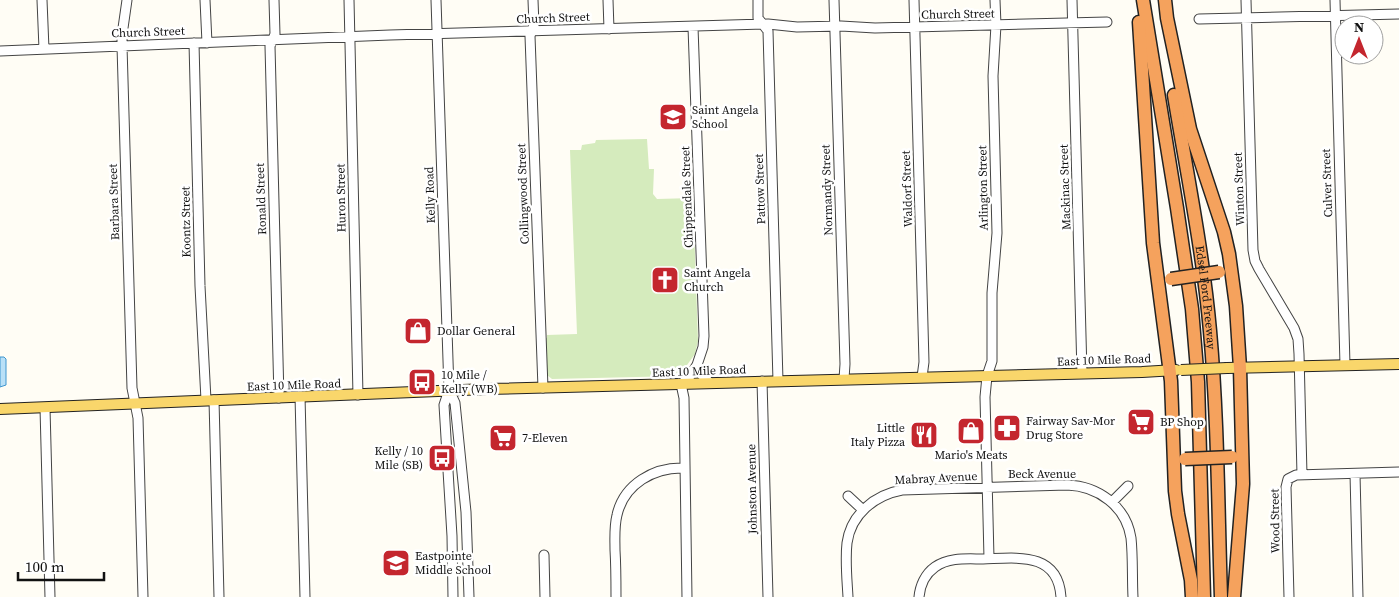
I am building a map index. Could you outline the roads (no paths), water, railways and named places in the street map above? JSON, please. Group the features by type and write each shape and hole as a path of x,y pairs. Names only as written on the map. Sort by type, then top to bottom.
{"highway":[{"path":"1137,0 1152,232 1159,289 1175,370 1171,381 1176,504 1191,580 1192,597"},
{"name":"Edsel Ford Freeway","path":"1143,0 1192,309 1198,382 1204,597"},
{"name":"Edsel Ford Freeway","path":"1159,0 1202,263 1210,330 1216,414 1221,597"},
{"path":"1165,0 1188,122 1224,232 1236,306 1234,368 1242,449 1243,499 1234,597"},
{"path":"1159,289 1164,282 1171,279 1219,272 1226,274 1232,279"},
{"path":"1173,452 1185,459 1232,458 1238,455 1242,449"}],"main road":[{"name":"East 10 Mile Road","path":"0,409 449,390 1399,364"}],"street":[{"path":"42,0 44,49"},
{"name":"Barbara Street","path":"127,0 122,46 132,388 138,418 142,597"},
{"path":"205,0 207,42"},
{"name":"Ronald Street","path":"274,0 275,34 270,46 279,398"},
{"name":"Huron Street","path":"349,0 358,395"},
{"name":"Kelly Road","path":"436,0 449,390 444,405 452,536 453,597"},
{"name":"Collingwood Street","path":"533,0 534,25 530,36 543,388"},
{"path":"608,0 609,29"},
{"name":"Pattow Street","path":"758,0 758,18 768,31 778,381"},
{"name":"Normandy Street","path":"834,0 844,379"},
{"name":"Waldorf Street","path":"914,0 924,362 922,378"},
{"name":"Arlington Street","path":"989,558 986,414 987,376 992,360 992,293 997,233 993,76 996,0"},
{"name":"Mackinac Street","path":"1072,0 1082,373"},
{"name":"Winton Street","path":"1246,0 1253,250 1259,269 1294,328 1298,340 1299,366"},
{"name":"Culver Street","path":"1335,0 1335,15"},
{"path":"1367,15 1399,14"},
{"path":"1199,19 1334,16"},
{"name":"Church Street","path":"0,51 207,42 763,24 803,27 875,28 1107,22"},
{"name":"Chippendale Street","path":"681,384 690,376 697,365 703,347 704,336 693,27"},
{"name":"Koontz Street","path":"194,43 200,286 210,400 219,597"},
{"name":"Culver Street","path":"1336,65 1345,365"},
{"path":"697,365 701,374 710,383"},
{"path":"1299,366 1302,475 1399,472"},
{"name":"Johnston Avenue","path":"762,381 768,597"},
{"path":"681,384 684,398 687,597"},
{"name":"Kelly Road","path":"449,390 455,402 466,512 469,597"},
{"path":"300,396 305,597"},
{"path":"45,408 50,597"},
{"path":"448,468 453,466 457,469 459,497 466,512"},
{"path":"616,597 615,522 620,504 630,489 646,477 661,470 684,468"},
{"path":"1354,474 1358,597"},
{"name":"Wood Street","path":"1289,597 1286,485 1288,479 1292,476 1302,475"},
{"name":"Beck Avenue","path":"987,487 1072,485 1094,490 1112,502 1126,521 1129,532 1133,597"},
{"path":"1112,502 1128,486"},
{"name":"Mabray Avenue","path":"848,597 847,544 853,524 862,510 872,502 892,492 902,490 987,487"},
{"path":"848,496 862,510"},
{"path":"452,536 456,542 458,569 463,571 468,565"},
{"path":"544,555 545,597"},
{"path":"919,597 920,588 926,577 935,567 957,559 989,558 1026,558 1038,561 1048,567 1055,576 1060,588 1061,597"}],"water":[{"path":"0,357 6,359 6,385 0,387"}],"place":[{"name":"Saint Angela School","path":"673,117"},
{"name":"Saint Angela Church","path":"665,280"},
{"name":"Dollar General","path":"418,331"},
{"name":"10 Mile / Kelly (WB)","path":"422,382"},
{"name":"BP Shop","path":"1141,422"},
{"name":"Fairway Sav-Mor Drug Store","path":"1007,428"},
{"name":"Mario's Meats","path":"971,431"},
{"name":"Little Italy Pizza","path":"924,435"},
{"name":"7-Eleven","path":"503,438"},
{"name":"Kelly / 10 Mile (SB)","path":"442,458"},
{"name":"Eastpointe Middle School","path":"396,563"}]}
